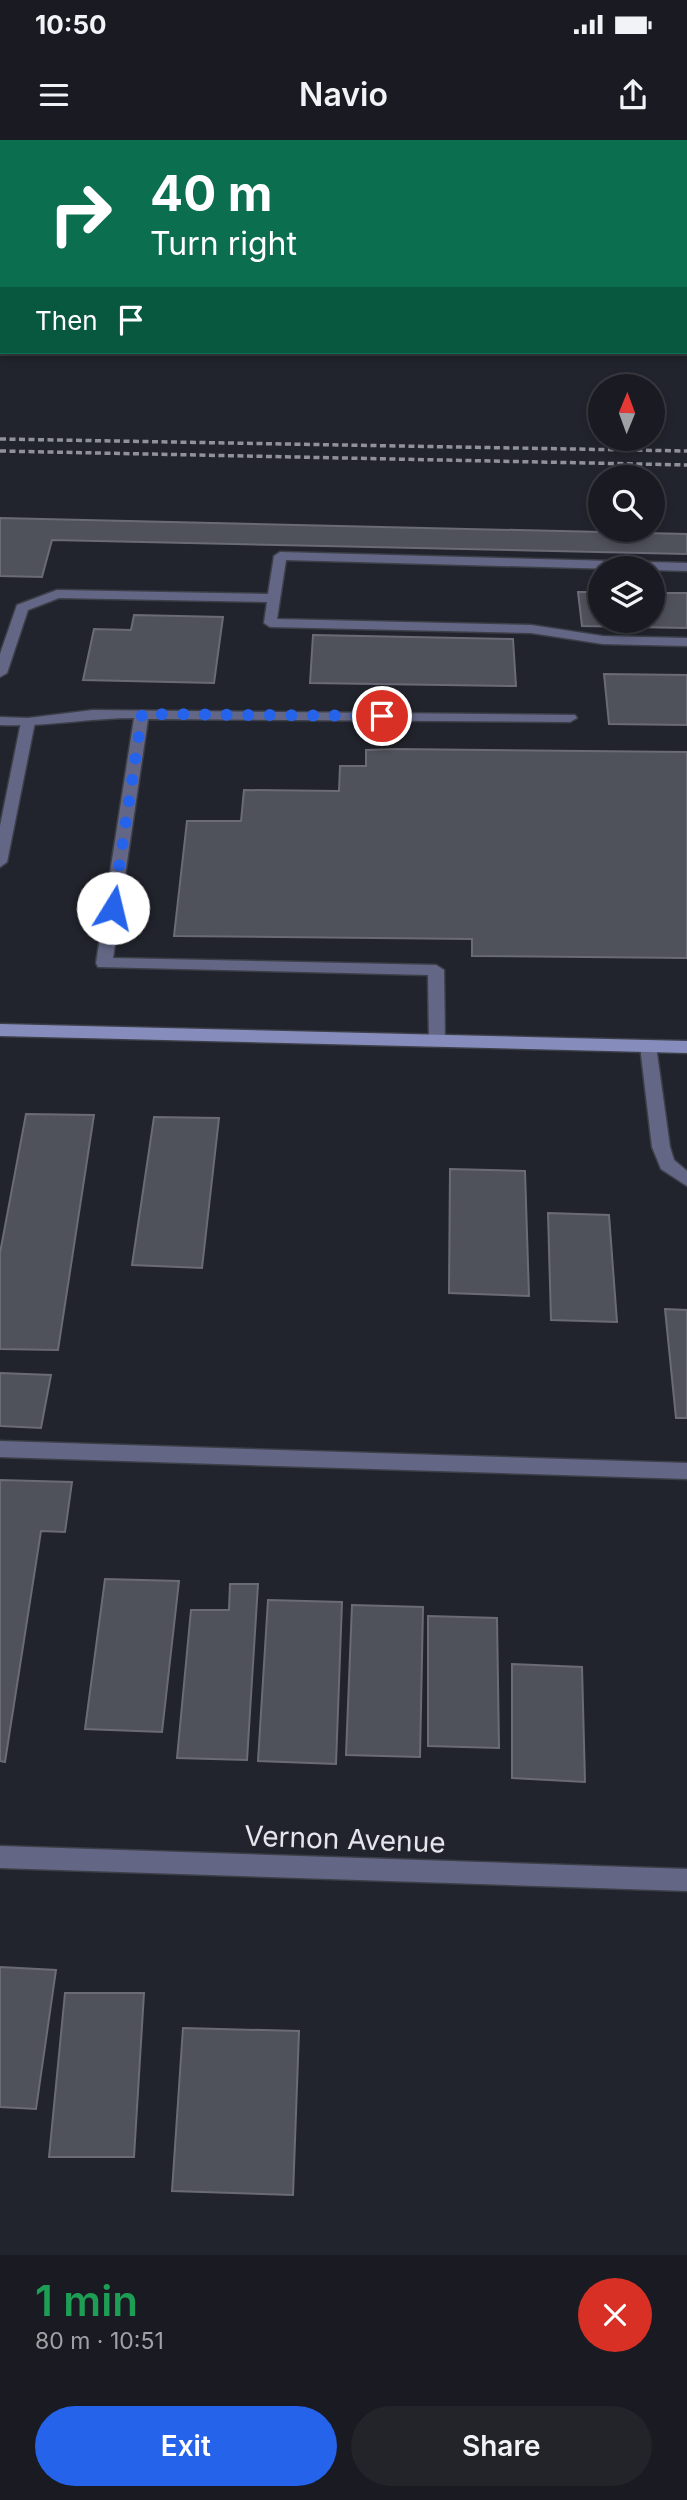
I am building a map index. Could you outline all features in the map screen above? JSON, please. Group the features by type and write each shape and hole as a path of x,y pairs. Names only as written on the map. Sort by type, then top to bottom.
{"main road":[{"path":"0,1030 687,1047"}],"street":[{"path":"687,567 280,556 270,623 531,629 603,640 687,642"},
{"path":"0,673 22,608 57,594 274,598"},
{"path":"0,721 28,722 93,714 569,718"},
{"path":"142,714 104,963 436,970 437,1041"},
{"path":"0,862 28,722"},
{"path":"648,1046 661,1147 667,1164 687,1180"},
{"path":"0,1449 687,1471"},
{"name":"Vernon Avenue","path":"0,1857 687,1880"}],"building":[{"path":"0,518 588,532 588,542 665,542 665,533 687,534 687,554 52,540 42,577 0,576"},
{"path":"578,592 588,592 588,626 582,626"},
{"path":"665,593 687,593 687,628 665,628"},
{"path":"134,615 223,617 214,683 83,680 94,629 131,630"},
{"path":"313,635 513,639 516,686 310,683"},
{"path":"604,674 687,675 687,725 609,724"},
{"path":"366,750 687,752 687,958 472,956 472,939 174,936 187,821 241,821 244,790 339,791 340,766 366,766"},
{"path":"26,1114 94,1115 58,1350 0,1349 0,1253"},
{"path":"154,1117 219,1118 202,1268 132,1265"},
{"path":"450,1169 525,1171 529,1296 449,1293"},
{"path":"548,1213 609,1215 617,1322 551,1320"},
{"path":"665,1309 687,1310 687,1418 676,1418"},
{"path":"0,1373 51,1375 41,1428 0,1426"},
{"path":"0,1480 72,1482 65,1532 41,1531 5,1762 0,1761"},
{"path":"105,1579 179,1581 162,1732 85,1729"},
{"path":"230,1584 258,1584 247,1760 177,1758 191,1610 229,1610"},
{"path":"268,1600 342,1602 336,1764 258,1761"},
{"path":"352,1605 423,1607 420,1757 346,1755"},
{"path":"428,1616 497,1618 499,1748 428,1746"},
{"path":"512,1664 582,1667 585,1782 512,1778"},
{"path":"0,1967 56,1970 36,2109 0,2107"},
{"path":"65,1993 144,1993 134,2157 49,2157"},
{"path":"183,2028 299,2031 293,2195 172,2191"}],"railway":[{"path":"0,439 687,451"},
{"path":"0,451 687,465"}],"route":[{"path":"113,908 142,714 382,716"}]}
